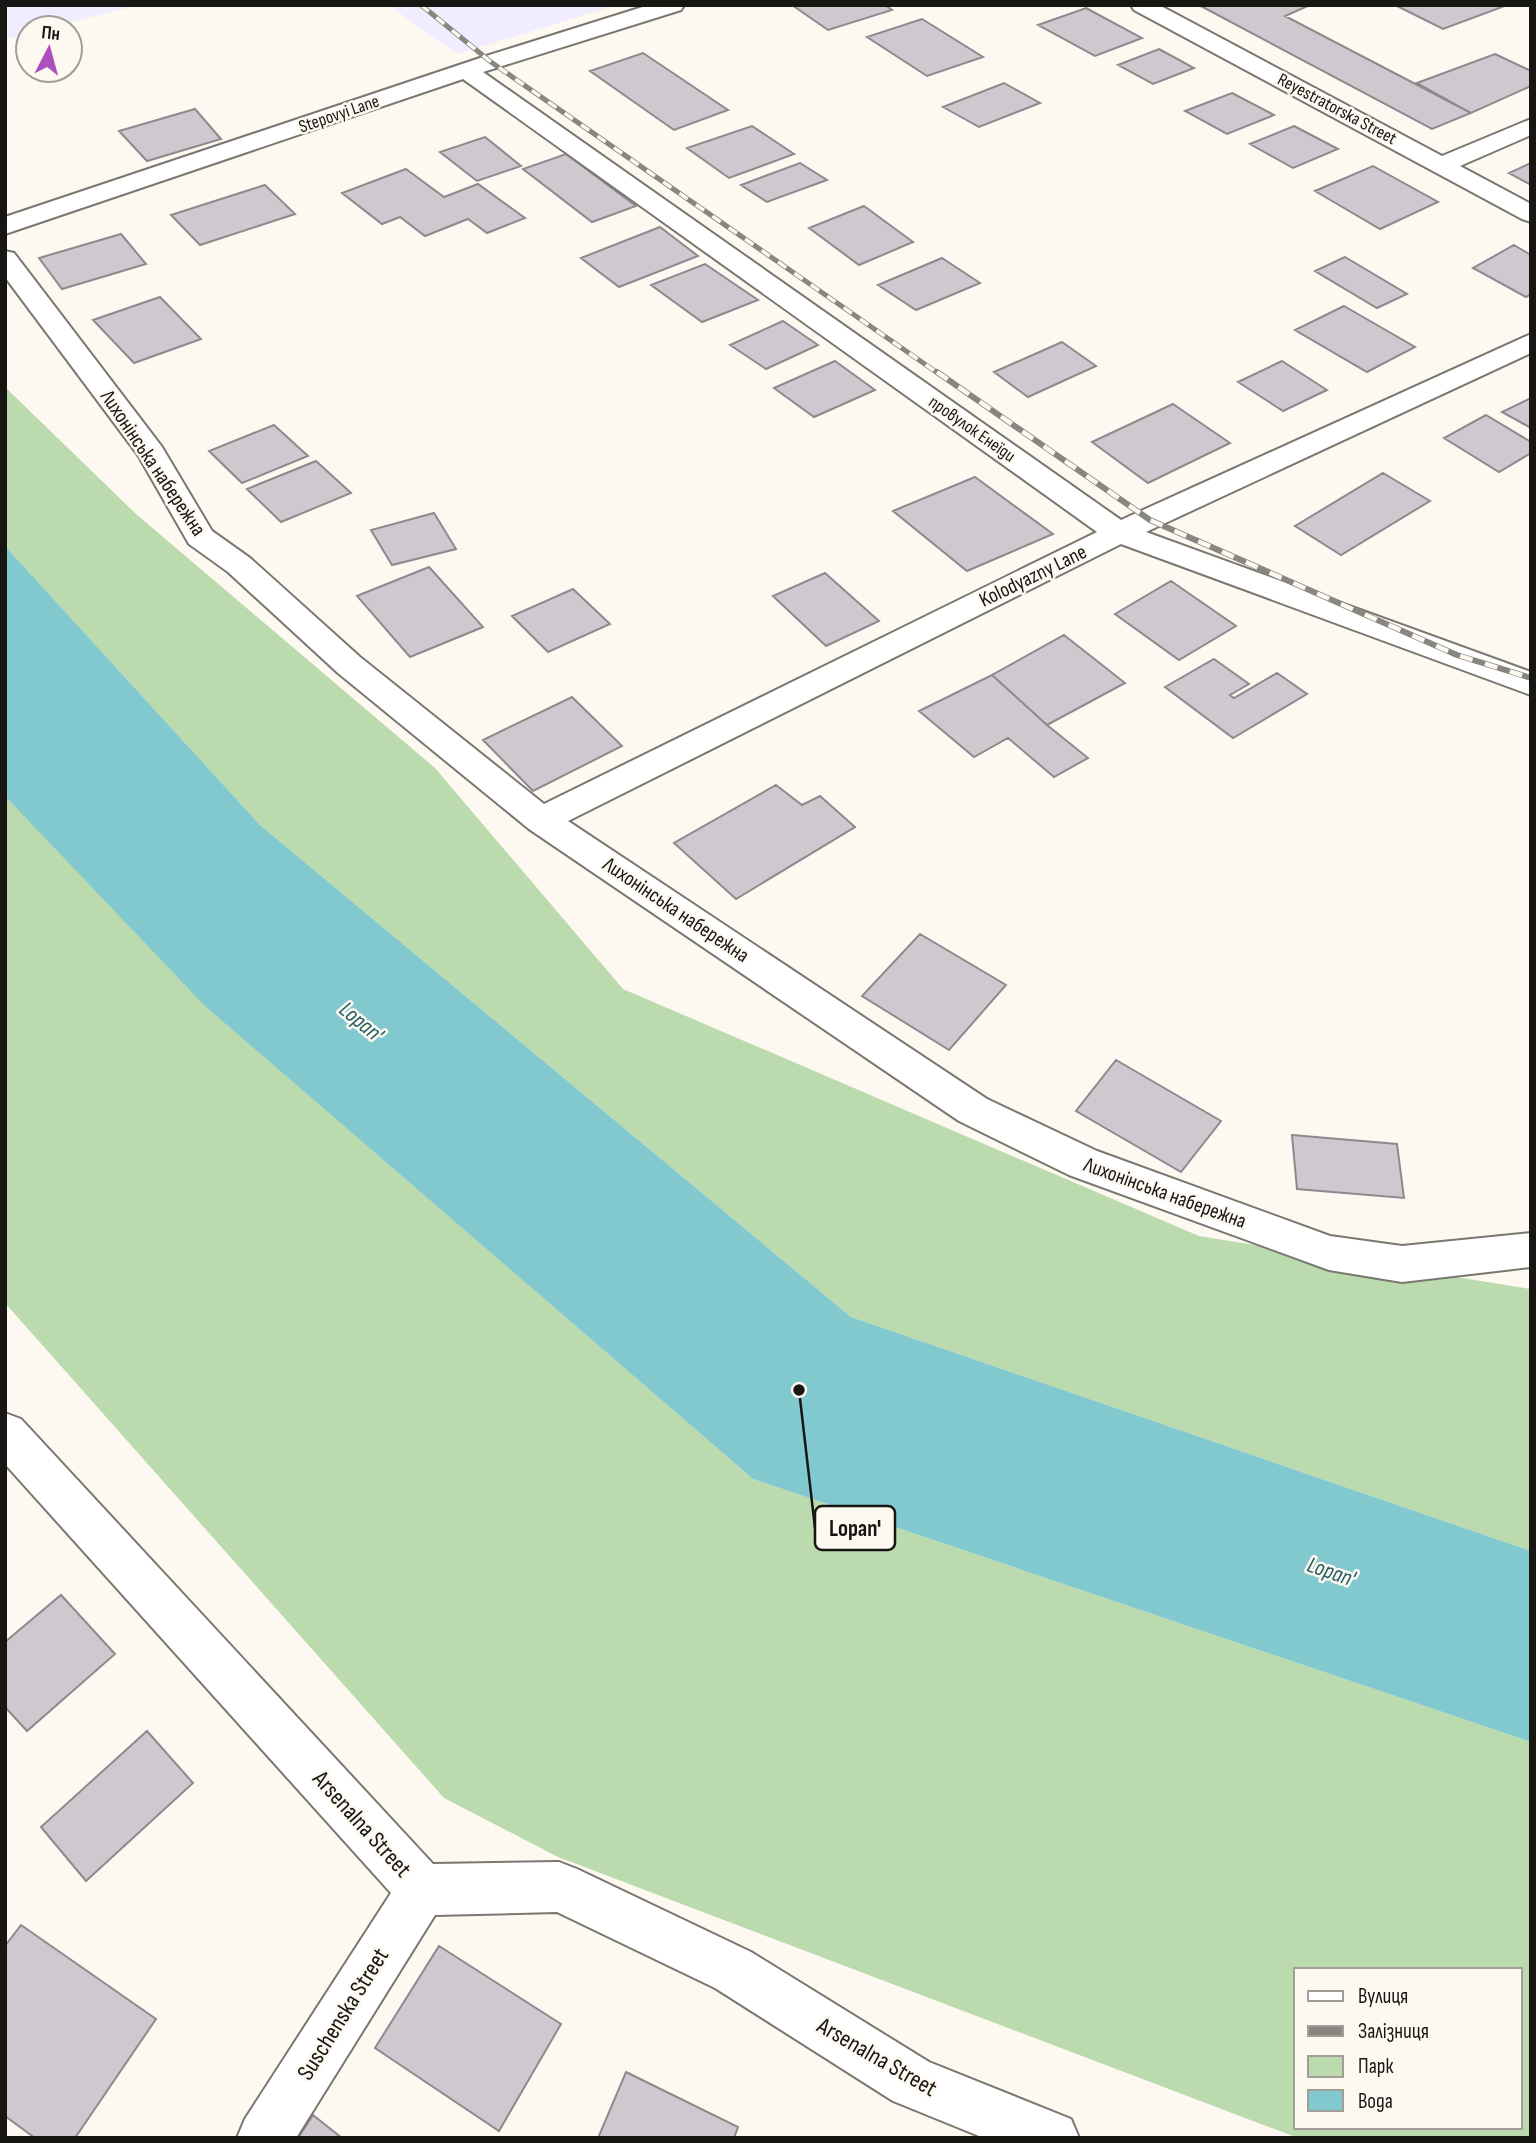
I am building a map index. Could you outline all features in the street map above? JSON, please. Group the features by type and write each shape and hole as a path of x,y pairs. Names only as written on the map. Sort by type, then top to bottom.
{"street":[{"name":"Stepovyi Lane","path":"5,226 466,71 673,5"},
{"name":"Reyestratorska Street","path":"1142,5 1531,214"},
{"name":"провулок Енеїди","path":"466,71 1119,533 1531,684"},
{"path":"1442,165 1531,126"},
{"name":"Лихонінська набережна","path":"5,259 152,453 200,537 239,565 349,664 541,820 973,1110 1083,1163 1329,1253 1402,1264 1531,1250"},
{"name":"Kolodyazny Lane","path":"541,820 1119,533 1531,342"},
{"name":"Arsenalna Street","path":"5,1433 422,1890 559,1887 733,1970 912,2082 1052,2138"},
{"name":"Suschenska Street","path":"264,2138 422,1890"}],"shaded area":[{"path":"5,5 139,5 84,19 84,14 14,14 14,37 5,39"},
{"path":"388,5 617,5 457,54"}],"green space":[{"path":"5,387 136,514 435,768 623,989 1199,1236 1531,1289 1531,1551 851,1317 260,825 5,546"},
{"path":"5,793 245,1040 753,1479 1531,1742 1531,2138 1298,2138 558,1857 444,1798 5,1303"}],"water":[{"path":"5,546 260,825 851,1317 1531,1551 1531,1742 753,1479 204,1005 5,796"}],"building":[{"path":"792,5 885,5 892,10 828,30"},
{"path":"1199,5 1310,5 1285,16 1471,113 1432,129"},
{"path":"1395,5 1499,5 1502,7 1443,29"},
{"path":"1086,8 1142,38 1095,56 1038,25"},
{"path":"922,19 983,57 927,76 867,37"},
{"path":"1159,49 1194,68 1153,84 1118,65"},
{"path":"643,53 728,110 674,130 590,71"},
{"path":"1495,54 1531,71 1531,86 1471,113 1417,83"},
{"path":"1004,83 1040,103 979,127 943,107"},
{"path":"1232,93 1274,115 1227,134 1185,111"},
{"path":"195,109 221,139 147,161 119,131"},
{"path":"752,126 794,154 729,178 687,148"},
{"path":"1294,126 1338,149 1293,168 1250,144"},
{"path":"485,137 521,166 477,181 440,152"},
{"path":"566,154 636,206 592,222 523,169"},
{"path":"800,163 827,180 767,202 741,185"},
{"path":"1531,163 1531,185 1509,173"},
{"path":"1373,166 1438,202 1380,229 1315,191"},
{"path":"406,169 444,197 478,184 525,218 487,233 468,219 425,236 400,217 382,224 342,193"},
{"path":"265,185 295,214 200,245 171,215"},
{"path":"864,206 913,242 859,265 809,228"},
{"path":"660,227 698,256 619,287 581,258"},
{"path":"121,234 146,264 62,289 39,258"},
{"path":"1514,245 1531,255 1531,294 1526,297 1473,268"},
{"path":"1345,257 1407,294 1377,308 1315,271"},
{"path":"942,258 980,283 916,310 878,285"},
{"path":"705,264 758,300 702,322 651,285"},
{"path":"160,297 201,339 134,363 93,320"},
{"path":"1344,306 1415,347 1367,372 1295,330"},
{"path":"783,321 818,345 766,369 730,345"},
{"path":"1062,342 1096,366 1028,397 994,372"},
{"path":"835,361 875,390 814,417 774,388"},
{"path":"1282,361 1327,390 1283,411 1238,382"},
{"path":"1531,398 1531,428 1502,412"},
{"path":"1173,404 1230,443 1148,483 1092,442"},
{"path":"1486,415 1531,442 1531,453 1499,472 1444,438"},
{"path":"274,425 308,456 242,483 209,451"},
{"path":"316,461 351,493 281,522 247,489"},
{"path":"1383,473 1430,501 1341,555 1295,526"},
{"path":"975,477 1053,534 967,571 893,511"},
{"path":"434,513 456,549 392,565 371,530"},
{"path":"429,567 483,627 410,657 357,596"},
{"path":"825,573 879,621 826,646 773,596"},
{"path":"1171,581 1236,626 1179,660 1115,614"},
{"path":"573,589 610,624 548,652 512,616"},
{"path":"1064,635 1125,683 1047,725 992,675"},
{"path":"1214,659 1249,684 1230,695 1234,698 1277,673 1307,694 1233,738 1165,687"},
{"path":"992,675 1088,758 1054,777 1008,738 974,757 919,711"},
{"path":"572,697 622,746 533,791 483,740"},
{"path":"776,785 802,805 820,796 855,827 736,899 674,843"},
{"path":"920,934 1006,985 949,1050 862,996"},
{"path":"1116,1060 1221,1121 1181,1172 1076,1111"},
{"path":"1292,1135 1397,1144 1404,1198 1297,1189"},
{"path":"61,1595 115,1654 27,1731 5,1707 5,1642"},
{"path":"147,1731 193,1783 86,1881 41,1827"},
{"path":"21,1925 156,2019 75,2138 35,2138 5,2116 5,1946"},
{"path":"439,1946 561,2024 499,2131 375,2048"},
{"path":"626,2072 738,2127 734,2138 598,2138"},
{"path":"313,2115 342,2138 298,2138"}],"railway":[{"path":"421,5 491,62 939,374"},
{"path":"937,372 1150,520 1457,655 1531,678"}],"place":[{"name":"Lopan'","path":"799,1390"}]}
